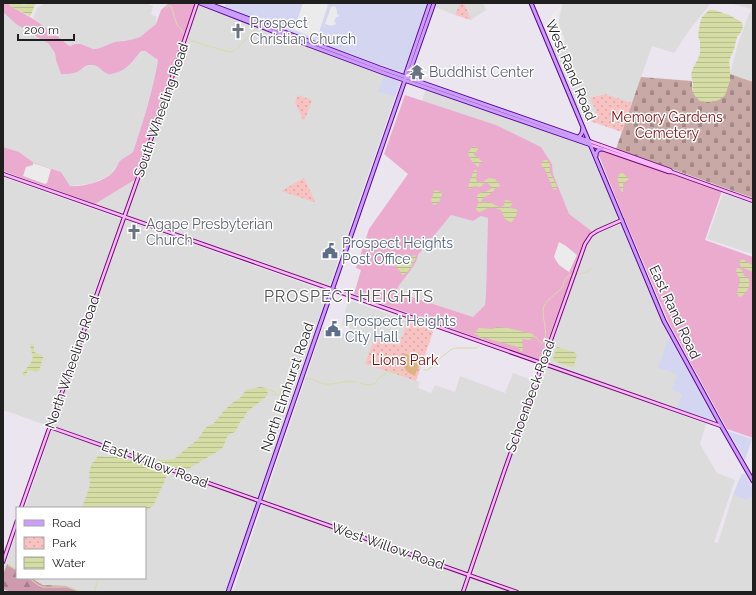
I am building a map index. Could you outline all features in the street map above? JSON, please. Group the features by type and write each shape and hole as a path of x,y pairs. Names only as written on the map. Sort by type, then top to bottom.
{"main road":[{"name":"South Wheeling Road","path":"124,216 196,3"},
{"path":"200,3 302,43 579,137 672,172"},
{"path":"208,3 406,78 602,149 753,201"},
{"name":"North Elmhurst Road","path":"406,78 406,73 430,3"},
{"name":"North Elmhurst Road","path":"228,592 406,78 409,74 434,3"},
{"name":"West Rand Road","path":"531,3 591,145"},
{"path":"579,137 582,133 583,127"},
{"name":"East Rand Road","path":"591,145 664,321 753,481"},
{"path":"596,156 598,150 602,149"},
{"path":"3,174 722,427"},
{"name":"North Wheeling Road","path":"21,507 124,216"},
{"name":"Schoenbeck Road","path":"463,592 504,469 585,244 591,235 597,231 622,220"},
{"name":"East Willow Road","path":"50,427 259,501"},
{"name":"West Willow Road","path":"259,501 517,592"},
{"path":"3,562 16,524"}],"shaded area":[{"path":"3,3 9,3 13,7 34,19 68,45 81,44 93,49 97,49 115,42 140,37 156,24 161,10 169,3 190,3 195,5 136,179 95,204 3,171 3,147 19,152 34,163 61,172 70,186 87,185 104,179 115,170 120,161 133,152 151,95 158,60 145,51 141,51 127,67 120,72 107,74 97,66 88,65 74,73 61,74 55,53 49,44 16,24 3,12"},
{"path":"46,3 145,3 153,6 151,14 156,17 156,24 140,37 124,40 97,49 81,44 70,46 33,18 37,8"},
{"path":"226,3 427,3 403,73 224,8"},
{"path":"303,3 325,3 328,5 318,35 315,38 294,30"},
{"path":"436,3 460,3 455,15 435,7"},
{"path":"464,3 483,3 486,10 471,20"},
{"path":"563,3 711,3 691,28 674,53 652,46 632,103 605,94 591,98 596,111 595,115 582,120 552,47 565,41 559,25"},
{"path":"729,3 753,3 753,82 730,74 738,43 751,9"},
{"path":"197,5 384,75 379,92 395,97 329,287 95,204 136,179"},
{"path":"335,6 337,14 339,15 336,17 334,22 336,22 335,25 332,26 325,24 331,7"},
{"path":"560,7 557,18 559,18 559,26 565,40 554,45 546,27 551,23 548,19 552,16 551,14"},
{"path":"3,12 16,24 49,44 55,53 56,60 68,73 74,73 89,65 96,65 105,72 131,63 141,51 144,51 158,59 148,106 133,152 117,165 106,177 88,184 70,186 61,172 33,163 19,152 3,147"},
{"path":"384,75 400,82 395,97 378,92"},
{"path":"426,88 587,146 617,214 616,220 593,232 569,215 553,174 552,164 541,147 496,125 422,101"},
{"path":"405,95 496,125 541,147 552,164 553,174 569,214 593,232 585,241 580,253 540,360 354,294 361,270 356,268 369,229 408,174 384,154","holes":["451,215 473,221 481,216 488,218 485,305 473,317 396,291 415,264 418,255"]},
{"path":"601,150 722,191 705,240 753,257 753,438 727,429 669,323 598,153"},
{"path":"33,163 51,169 47,183 45,184 23,176 26,167 33,165"},
{"path":"3,177 121,219 46,425 3,410"},
{"path":"723,193 753,204 753,254 707,239"},
{"path":"451,215 473,221 481,216 488,218 485,305 473,317 395,290 417,260 418,255"},
{"path":"123,219 328,292 225,592 3,592 3,572 16,533 16,579 146,579 146,507 25,507"},
{"path":"620,224 669,338 682,394 676,409 545,363 586,246 594,235"},
{"path":"559,242 577,255 569,272 559,265 554,257"},
{"path":"348,300 408,320 399,345 365,364 420,382 418,388 431,393 435,385 455,392 460,376 505,393 513,373 537,382 544,365 706,424 700,444 717,473 735,480 714,542 718,543 733,495 746,500 753,497 753,592 233,592 323,327 348,335 351,328 342,325"},
{"path":"669,337 715,418 713,421 676,409 682,394 672,390 677,374 658,368"},
{"path":"728,431 752,439 745,460"},
{"path":"742,474 745,474 753,488 753,497 746,500 733,495"}],"green space":[{"path":"460,3 464,3 471,20 455,15"},
{"name":"Memory Gardens Cemetery","path":"730,74 753,82 753,198 616,149 641,77 692,81 692,90 704,101 710,101 717,100 724,96 730,80"},
{"path":"605,94 632,103 622,132 587,120 585,121 584,119 595,115 596,111 590,98"},
{"path":"298,95 312,100 304,120 295,102"},
{"path":"304,178 315,201 314,202 281,191"},
{"name":"Lions Park","path":"408,320 434,329 416,381 365,364 375,337 399,345"},
{"path":"403,353 418,358 420,362 415,376 408,372 404,367 402,360"},
{"path":"7,564 16,569 16,579 33,579 43,585 66,586 82,592 11,592 3,589 3,575"}],"water":[{"path":"9,3 21,3 24,5 27,3 38,3 35,5 30,16 10,6"},
{"path":"709,10 714,10 729,15 740,21 743,27 737,37 729,61 730,80 726,93 719,100 709,102 700,101 695,96 692,90 693,84 691,74 700,53 700,41 698,36 700,23 702,17"},
{"path":"474,146 478,149 474,155 483,162 479,162 478,167 470,159 468,153"},
{"path":"544,160 547,160 550,166 550,172 557,187 556,190 553,189 545,169 541,165"},
{"path":"475,169 477,171 477,182 481,183 489,178 495,179 500,185 481,201 482,203 489,202 501,208 504,205 505,200 511,201 513,203 509,208 516,209 518,212 512,222 505,219 501,210 490,208 480,212 477,211 476,208 479,202 477,195 488,191 492,187 486,182 480,187 474,186 470,189 468,188"},
{"path":"621,172 629,180 623,184 623,193 617,178"},
{"path":"435,190 442,194 440,201 434,205 431,200"},
{"path":"415,255 416,257 410,268 402,275 395,265 397,260 401,257 407,258"},
{"path":"742,259 753,265 753,272 741,266 739,262"},
{"path":"737,267 742,270 744,276 748,277 749,280 748,288 741,297 737,294 740,280 736,271"},
{"path":"496,327 508,328 533,334 534,337 529,340 522,340 522,353 518,347 485,338 481,339 478,335 474,334 479,328 493,329"},
{"path":"30,344 34,345 34,352 43,356 43,358 39,371 36,372 29,370 24,376 22,375 31,363 32,359"},
{"path":"557,347 574,352 577,355 574,367 566,366 553,360"},
{"path":"260,387 266,388 268,394 267,396 247,412 235,432 227,437 223,447 220,450 188,469 171,467 151,458 164,460 174,459 198,439 206,428 213,424 232,403 240,398 246,390"},
{"path":"98,456 116,456 164,470 167,473 153,506 146,510 146,507 82,507 90,485 89,473 92,463"}],"waterway":[{"path":"166,7 171,6 177,25 192,41 225,51 234,51"},
{"path":"237,49 255,29"},
{"path":"575,275 586,272 592,268"},
{"path":"534,337 543,343 546,334 543,314 544,306 549,299 562,288 565,279 571,275"},
{"path":"424,370 434,366 441,357 450,350 455,348 477,348 479,346"},
{"path":"360,383 367,385 375,384 379,378 389,371 406,373"},
{"path":"266,389 275,392 275,395 280,395 286,382 299,378"},
{"path":"302,378 312,379 324,384 357,382"},
{"path":"4,566 9,566 16,570"},
{"path":"30,579 43,587 67,587 81,592"},
{"path":"94,592 99,579"}],"place":[{"name":"Prospect Christian Church","path":"238,31"},
{"name":"Buddhist Center","path":"417,72"},
{"name":"Agape Presbyterian Church","path":"134,232"},
{"name":"Prospect Heights Post Office","path":"330,251"},
{"name":"Prospect Heights City Hall","path":"333,329"}],"district":[{"name":"PROSPECT HEIGHTS","path":"349,296"}]}
